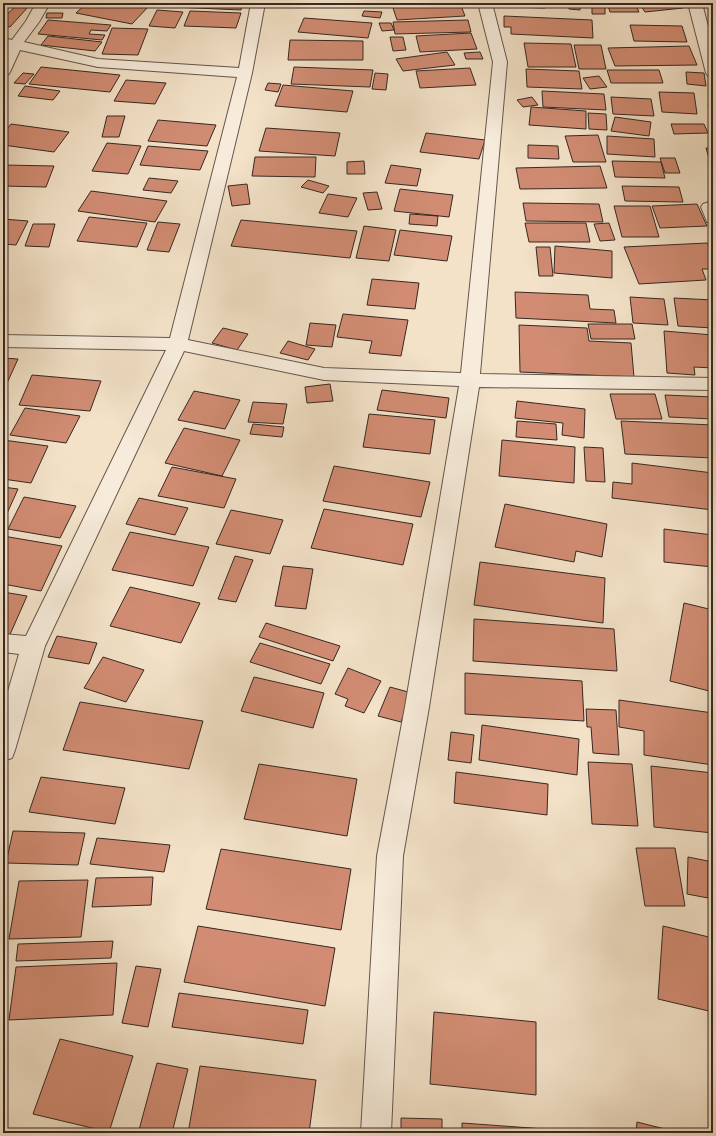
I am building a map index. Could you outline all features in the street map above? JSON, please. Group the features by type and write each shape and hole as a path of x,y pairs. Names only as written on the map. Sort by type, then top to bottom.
{"street":[{"path":"3,72 9,44 32,22 43,3"},
{"path":"3,750 33,646 178,344 245,73 258,3"},
{"path":"376,1133 390,856 419,691 470,380 500,62 485,3"},
{"path":"695,3 713,73"},
{"path":"9,44 98,63 245,73"},
{"path":"3,341 178,344 324,374 470,380 713,384"},
{"path":"3,643 33,646"}],"building":[{"path":"87,3 119,3 147,8 132,24 76,13"},
{"path":"176,3 242,3 241,10 174,7"},
{"path":"460,3 465,16 397,20 392,5"},
{"path":"509,3 544,3 545,8 509,7"},
{"path":"569,3 580,3 580,10 569,9"},
{"path":"592,3 605,3 605,14 592,14"},
{"path":"607,3 635,3 639,12 610,12"},
{"path":"639,3 679,3 683,8 645,12"},
{"path":"16,6 28,7 10,27 3,26 3,18"},
{"path":"157,10 183,12 175,28 149,26"},
{"path":"190,11 241,13 236,28 184,26"},
{"path":"364,11 382,12 380,18 362,16"},
{"path":"47,13 63,13 62,18 46,18"},
{"path":"504,16 592,20 593,38 511,34 511,27 504,27"},
{"path":"304,18 372,23 368,38 298,32"},
{"path":"48,20 111,25 107,31 91,30 89,34 105,35 102,40 38,34"},
{"path":"468,20 471,32 395,34 393,22"},
{"path":"379,23 391,23 394,30 382,31"},
{"path":"630,25 682,26 687,42 634,41"},
{"path":"112,28 148,29 138,55 102,54"},
{"path":"471,33 477,49 420,52 416,36"},
{"path":"48,36 102,42 95,51 41,45"},
{"path":"390,37 403,37 406,50 393,51"},
{"path":"290,40 363,41 363,60 288,60"},
{"path":"524,43 571,44 576,67 528,67"},
{"path":"574,45 601,45 606,69 579,69"},
{"path":"689,46 697,65 615,66 608,48"},
{"path":"447,52 455,65 403,71 396,59"},
{"path":"480,52 483,59 466,59 464,53"},
{"path":"41,67 120,75 110,92 29,84"},
{"path":"294,67 373,70 370,87 291,84"},
{"path":"470,68 476,85 420,88 416,71"},
{"path":"526,69 579,71 582,89 527,87"},
{"path":"607,70 659,70 663,83 611,83"},
{"path":"686,72 704,73 706,86 687,84"},
{"path":"23,73 34,74 25,84 14,83"},
{"path":"375,73 388,74 386,90 372,89"},
{"path":"599,76 607,87 590,89 583,78"},
{"path":"126,80 166,83 155,104 114,101"},
{"path":"268,83 281,84 278,92 265,90"},
{"path":"283,85 353,91 347,112 275,106"},
{"path":"25,86 60,91 53,100 18,96"},
{"path":"542,91 604,94 606,110 543,107"},
{"path":"659,92 694,93 697,114 662,112"},
{"path":"532,97 538,105 523,107 517,100"},
{"path":"611,97 651,99 654,116 613,114"},
{"path":"708,105 713,105 713,124"},
{"path":"531,107 586,111 586,129 529,125"},
{"path":"588,113 606,114 607,130 589,129"},
{"path":"107,116 125,116 119,137 102,137"},
{"path":"615,117 651,122 649,136 611,131"},
{"path":"158,120 216,125 207,146 148,141"},
{"path":"11,124 69,132 54,152 3,145 3,134"},
{"path":"671,124 704,124 708,133 674,134"},
{"path":"266,128 340,133 335,156 259,151"},
{"path":"426,133 485,140 479,159 420,152"},
{"path":"598,135 606,162 573,162 565,136"},
{"path":"607,136 654,139 655,157 607,154"},
{"path":"107,143 141,146 128,174 92,171"},
{"path":"528,145 558,146 559,159 528,158"},
{"path":"148,146 208,151 200,170 140,165"},
{"path":"706,148 713,148 713,165 711,165"},
{"path":"255,157 316,157 315,177 252,176"},
{"path":"660,158 675,158 680,173 665,173"},
{"path":"364,161 365,174 347,174 347,162"},
{"path":"612,161 661,162 665,178 615,177"},
{"path":"3,165 54,166 46,187 3,186"},
{"path":"391,165 421,169 417,186 385,183"},
{"path":"600,166 607,188 520,189 516,168"},
{"path":"149,178 178,181 171,193 143,190"},
{"path":"308,180 329,186 323,193 301,187"},
{"path":"247,184 250,204 232,206 228,186"},
{"path":"622,186 679,187 683,202 625,201"},
{"path":"400,189 453,195 449,217 394,211"},
{"path":"91,191 167,201 155,222 78,211"},
{"path":"377,192 382,209 368,210 363,193"},
{"path":"328,194 357,198 348,217 319,213"},
{"path":"523,203 599,204 603,222 526,221"},
{"path":"697,204 707,226 660,228 652,206"},
{"path":"614,206 650,206 659,237 622,237"},
{"path":"410,214 438,216 437,226 409,224"},
{"path":"89,217 147,223 137,247 77,241"},
{"path":"3,219 28,221 16,245 3,244"},
{"path":"241,220 357,231 350,258 231,246"},
{"path":"158,222 180,224 169,252 147,250"},
{"path":"525,223 586,223 590,242 529,242"},
{"path":"609,223 615,240 600,241 594,224"},
{"path":"33,224 55,224 49,247 25,246"},
{"path":"364,226 396,230 389,261 356,258"},
{"path":"400,230 452,236 447,261 394,255"},
{"path":"707,243 713,254 713,269 702,269 706,280 639,284 624,247"},
{"path":"555,246 612,251 612,278 554,273"},
{"path":"536,247 550,247 553,276 539,276"},
{"path":"372,279 419,283 415,309 367,305"},
{"path":"515,292 588,295 590,309 614,310 616,323 516,318"},
{"path":"630,297 664,299 668,325 633,323"},
{"path":"674,298 713,300 713,328 678,326"},
{"path":"343,314 408,320 401,356 369,353 372,341 337,337"},
{"path":"310,323 336,325 332,347 306,345"},
{"path":"588,324 632,324 635,339 591,339"},
{"path":"519,325 587,328 589,341 631,343 634,377 520,372"},
{"path":"223,328 248,334 237,350 212,343"},
{"path":"664,331 713,335 713,368 694,367 695,375 667,373"},
{"path":"288,341 315,349 308,360 280,353"},
{"path":"3,358 18,359 3,392"},
{"path":"32,375 101,381 90,411 19,405"},
{"path":"330,384 333,401 307,403 305,387"},
{"path":"382,390 449,398 446,418 377,410"},
{"path":"194,391 240,400 225,429 178,420"},
{"path":"610,394 655,394 662,419 616,419"},
{"path":"665,395 713,397 713,419 669,417"},
{"path":"517,401 585,409 584,438 562,435 563,423 515,418"},
{"path":"253,402 287,404 283,424 248,422"},
{"path":"25,408 80,416 66,443 10,435"},
{"path":"369,414 435,420 430,454 363,447"},
{"path":"517,421 556,424 557,440 516,437"},
{"path":"621,421 713,425 713,458 625,454"},
{"path":"253,424 284,427 282,437 250,434"},
{"path":"184,428 240,440 222,476 165,463"},
{"path":"3,440 48,446 31,483 3,479"},
{"path":"502,440 575,447 574,483 499,476"},
{"path":"584,447 603,448 605,482 586,481"},
{"path":"632,463 713,473 713,510 612,498 613,482 632,484"},
{"path":"334,466 430,482 421,517 323,501"},
{"path":"172,467 236,479 224,508 158,496"},
{"path":"3,487 18,489 5,518 3,518"},
{"path":"24,497 76,506 60,538 8,529"},
{"path":"139,498 188,508 175,535 126,524"},
{"path":"505,504 607,524 602,557 576,551 574,562 495,547"},
{"path":"324,509 413,524 403,565 311,548"},
{"path":"231,510 283,520 270,554 216,544"},
{"path":"664,529 713,535 713,567 664,562"},
{"path":"130,532 209,547 193,586 112,570"},
{"path":"3,536 62,546 41,591 3,584"},
{"path":"235,556 253,560 236,602 218,599"},
{"path":"480,562 605,578 603,623 474,605"},
{"path":"283,566 313,569 306,609 275,606"},
{"path":"130,587 200,603 181,643 110,626"},
{"path":"3,592 27,596 8,639 3,638"},
{"path":"684,603 713,610 713,692 670,681"},
{"path":"474,619 614,629 617,671 473,661"},
{"path":"266,623 340,646 333,661 259,637"},
{"path":"57,636 97,643 89,664 48,657"},
{"path":"260,643 330,664 321,684 250,662"},
{"path":"103,657 144,670 126,702 84,688"},
{"path":"348,668 381,681 364,713 345,706 348,699 335,694"},
{"path":"465,673 582,681 584,721 465,714"},
{"path":"254,677 324,693 313,728 241,711"},
{"path":"390,687 412,693 401,722 378,716"},
{"path":"619,700 713,713 713,765 644,755 644,731 619,727"},
{"path":"80,702 203,721 189,769 63,750"},
{"path":"586,709 616,710 619,755 593,753 591,727 587,727"},
{"path":"482,725 579,739 577,775 479,760"},
{"path":"451,732 474,735 471,763 448,760"},
{"path":"588,762 632,764 638,826 592,824"},
{"path":"259,764 357,779 347,836 244,819"},
{"path":"651,766 713,773 713,833 654,827"},
{"path":"456,772 548,784 547,815 454,803"},
{"path":"41,777 125,788 115,824 29,812"},
{"path":"13,831 85,833 78,865 6,863"},
{"path":"97,838 170,845 164,872 90,864"},
{"path":"636,848 675,848 685,906 645,906"},
{"path":"221,849 351,869 341,930 206,909"},
{"path":"688,857 708,861 708,898 687,894"},
{"path":"153,877 151,905 92,907 96,878"},
{"path":"88,880 81,937 9,939 19,881"},
{"path":"198,926 335,948 325,1006 184,982"},
{"path":"663,926 713,938 713,1012 658,999"},
{"path":"113,941 111,958 16,961 18,944"},
{"path":"117,963 113,1015 9,1020 16,967"},
{"path":"136,966 161,969 148,1027 122,1023"},
{"path":"179,993 308,1010 303,1044 172,1027"},
{"path":"434,1012 536,1022 536,1095 430,1084"},
{"path":"60,1039 133,1056 109,1132 33,1114"},
{"path":"157,1063 188,1069 172,1133 152,1133 139,1130"},
{"path":"200,1066 316,1080 309,1133 188,1133"},
{"path":"401,1118 442,1119 442,1133 401,1133"},
{"path":"637,1122 681,1133 636,1133"},
{"path":"462,1123 545,1129 545,1133 462,1133"}]}
